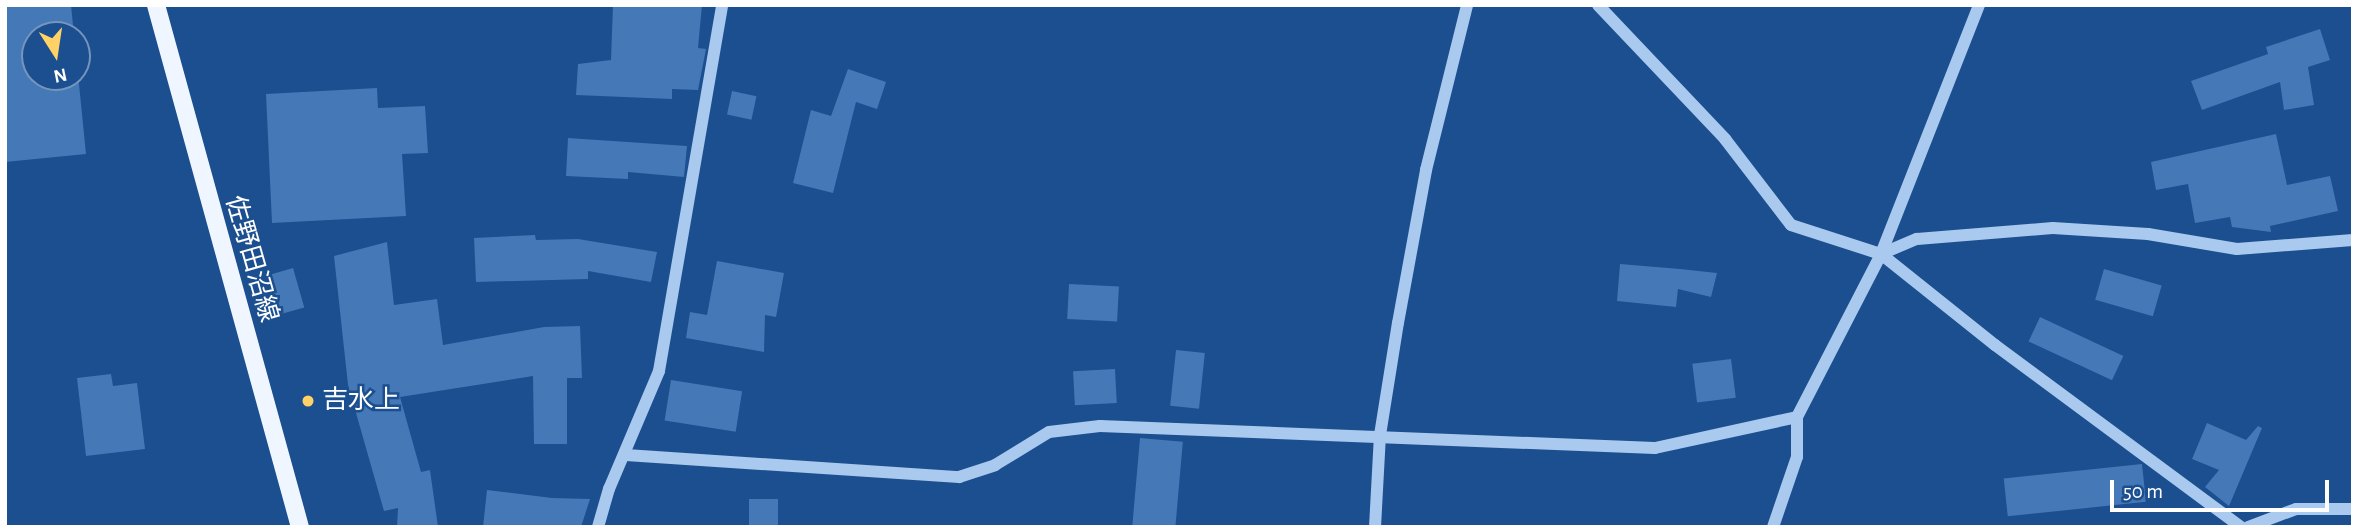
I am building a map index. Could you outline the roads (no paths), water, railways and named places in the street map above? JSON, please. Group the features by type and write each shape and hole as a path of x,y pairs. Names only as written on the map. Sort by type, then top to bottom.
{"main road":[{"name":"佐野田沼線","path":"156,5 300,527"}],"street":[{"path":"598,527 609,489 626,455 661,359 722,5"},
{"path":"1375,527 1380,435 1426,170 1467,5"},
{"path":"1598,5 1725,139 1791,225 1881,254 1995,345 2241,527"},
{"path":"1773,527 1797,457 1797,417 1881,254 1979,5"},
{"path":"1881,254 1917,239 2053,228 2148,234 2237,249 2353,240"},
{"path":"626,455 959,477 995,466 1049,432 1100,426 1655,448 1797,417"},
{"path":"2248,527 2297,509 2353,509"}],"place":[{"name":"吉水上","path":"308,401"}]}
